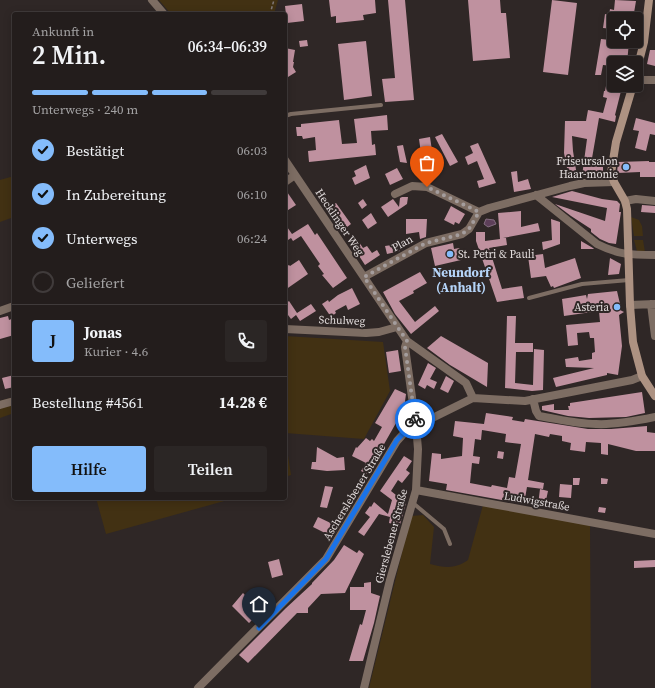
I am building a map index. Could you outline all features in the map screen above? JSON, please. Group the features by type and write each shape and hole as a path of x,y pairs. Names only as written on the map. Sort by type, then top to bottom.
{"main road":[{"path":"640,56 644,42 649,0"},
{"path":"631,92 616,142 610,172 628,209 630,305 633,342 642,376 655,396"}],"street":[{"path":"152,0 162,12"},
{"path":"643,80 655,80"},
{"name":"Hecklinger Weg","path":"287,163 407,341 466,383 473,398"},
{"path":"287,181 295,175"},
{"path":"395,194 412,186 427,187 479,212 570,186 584,183 614,182"},
{"path":"536,195 597,244 608,250 629,255 655,255"},
{"path":"625,202 636,199 655,201"},
{"name":"Plan","path":"364,277 426,243 462,234 469,229 479,212"},
{"path":"630,305 653,304 655,336"},
{"path":"0,311 12,307"},
{"name":"Schulweg","path":"287,329 366,333 378,332 397,327"},
{"name":"Gierslebener Straße","path":"364,688 390,580 416,490 418,449 405,347 407,341"},
{"path":"473,398 514,402 525,401 632,380 642,376"},
{"name":"Ascherslebener Straße","path":"198,688 326,559 397,440 406,431 473,398"},
{"path":"533,399 539,416 562,420 596,424 655,417"},
{"path":"0,405 12,402"},
{"name":"Ludwigstraße","path":"416,490 655,534"}],"lane":[{"path":"287,115 381,105"},
{"path":"529,298 582,284 630,280"},
{"path":"413,503 444,529 450,544"}],"path":[{"path":"271,12 274,0"}],"shaded area":[{"path":"159,0 278,0 275,12 169,12"},
{"path":"12,177 12,218 0,222 0,180"},
{"path":"631,217 639,220 642,226 643,236 634,236"},
{"path":"486,219 494,220 496,224 488,227 484,224"},
{"path":"634,240 643,240 645,252 637,251"},
{"path":"287,336 383,342 390,391 364,439 287,433"},
{"path":"12,398 12,414 0,418 0,401"},
{"path":"287,449 291,475 287,476"},
{"path":"97,500 228,500 106,534"},
{"path":"483,505 590,525 591,688 369,688 411,516 423,515 434,527 430,564 450,567 459,565 468,560"}],"building":[{"path":"329,0 375,0 376,13 363,15 364,20 336,23 336,16 331,17"},
{"path":"388,0 405,0 414,100 385,102 382,79 395,78"},
{"path":"468,0 500,0 501,13 506,13 510,58 473,61"},
{"path":"552,0 577,3 568,75 543,72"},
{"path":"615,0 636,1 634,12 610,12 610,9 614,10"},
{"path":"302,4 304,21 287,23 287,12 286,12 285,6"},
{"path":"605,14 607,14 607,28 603,28"},
{"path":"601,39 607,40 607,48 628,48 628,56 607,56 607,65 603,65 601,75 595,75"},
{"path":"307,40 308,46 300,47 299,41"},
{"path":"366,41 372,96 344,100 338,44"},
{"path":"287,48 295,50 293,67 296,72 288,77"},
{"path":"650,50 655,50 655,66 647,64"},
{"path":"606,86 607,92 621,92 615,115 615,122 599,118 591,164 603,164 603,176 582,176 587,139 572,136 577,176 569,178 564,153 565,121 586,121 588,110 603,113 607,98 603,97"},
{"path":"387,115 388,130 371,131 372,145 375,144 376,155 309,162 308,151 316,150 315,137 303,139 302,136 297,136 296,127 301,127 301,124 339,120 342,144 357,143 354,119"},
{"path":"636,118 655,123 655,135 650,134 646,151 635,148 639,131 633,130"},
{"path":"442,134 458,162 450,166 435,137"},
{"path":"430,137 436,178 427,179 425,166 423,167 419,139"},
{"path":"478,143 496,183 479,188 477,181 484,179 477,161 468,165 465,157 473,153 470,146"},
{"path":"403,145 407,163 400,162 397,146"},
{"path":"618,162 655,162 655,177 640,177 640,172 617,173"},
{"path":"366,165 370,178 355,185 352,178 356,176 354,171"},
{"path":"397,168 403,179 390,185 385,174"},
{"path":"517,171 518,182 528,179 531,189 514,192 511,172"},
{"path":"572,191 602,199 617,201 620,204 619,212 621,212 616,244 600,239 591,232 591,229 555,204 605,221 607,208 552,197"},
{"path":"287,192 296,205 287,211"},
{"path":"408,197 407,204 388,217 381,207 393,199 399,207 400,198"},
{"path":"363,199 367,205 362,209 358,203"},
{"path":"336,203 351,224 342,231 327,209"},
{"path":"642,205 655,206 655,213 641,212"},
{"path":"451,206 465,214 459,224 455,222 454,225 444,220"},
{"path":"521,211 521,227 538,223 540,231 503,238 506,238 507,245 489,248 502,289 522,286 524,298 497,302 476,241 476,232 485,232 485,241 500,239 498,213"},
{"path":"371,213 377,223 368,229 362,220"},
{"path":"406,219 427,219 426,237 420,239 419,232 406,234"},
{"path":"551,219 560,222 560,244 543,250 542,242 552,240"},
{"path":"308,224 315,235 317,233 347,278 333,288 322,275 324,274 318,266 320,264 301,236 293,241 291,238 287,241 287,227 292,234"},
{"path":"357,239 363,248 367,246 372,253 377,250 380,255 365,265 350,242"},
{"path":"581,241 593,248 594,249 581,249"},
{"name":"St. Petri & Pauli","path":"453,243 454,249 459,248 463,252 464,255 461,260 435,266 431,248"},
{"path":"399,244 400,251 387,254 385,246"},
{"path":"543,254 545,268 575,258 581,278 554,288 553,286 551,287 546,276 531,278 528,256"},
{"path":"610,258 621,264 619,274 608,275"},
{"path":"299,260 308,274 287,289 287,266 290,266"},
{"path":"420,272 427,283 413,291 414,293 399,301 415,322 435,306 439,311 411,334 395,314 383,292"},
{"path":"352,288 360,304 348,310 346,305 335,311 336,313 331,317 322,304 328,300 329,302 338,295"},
{"path":"617,291 620,304 616,308 624,312 619,315 622,346 618,375 607,373 607,375 556,387 553,378 594,368 566,367 565,359 578,357 579,361 592,359 592,353 595,352 594,338 590,338 589,332 577,333 578,345 568,346 566,325 600,322 599,311 564,316 562,299 586,295 587,299 588,294"},
{"path":"289,301 297,313 311,304 316,311 300,321 296,315 291,319 287,314 287,302"},
{"path":"8,316 9,320 12,319 12,336 0,339 0,318"},
{"path":"507,316 516,316 515,343 533,343 533,352 516,352 515,383 533,385 534,349 544,350 543,390 532,391 505,388"},
{"path":"441,336 488,363 487,387 450,365 427,348"},
{"path":"398,350 401,371 389,373 386,352"},
{"path":"428,363 436,368 430,379 437,382 434,389 427,385 425,389 418,385"},
{"path":"12,376 12,387 5,389 2,378"},
{"path":"446,376 454,381 448,393 440,389"},
{"path":"395,389 406,394 404,409 367,474 361,471 366,463 352,456 356,447 357,448 366,438 370,441 372,439 374,441 382,427 375,423"},
{"path":"642,392 645,413 626,417 589,418 568,416 542,410 542,406 554,404 554,410 569,410 568,406 570,406 570,403"},
{"path":"486,413 513,417 512,420 524,422 525,419 588,429 647,426 647,432 655,433 655,451 636,451 608,444 608,455 601,454 601,443 586,442 585,452 570,450 571,443 562,441 562,436 550,434 549,437 535,434 528,480 544,483 543,489 527,487 524,504 446,490 447,484 429,481 432,453 441,454 441,459 462,456 463,438 453,436 455,421 484,424","holes":["482,430 506,434 505,442 521,444 515,478 509,477 507,488 470,483 472,463 479,464 480,457 473,456 475,439 481,440"]},
{"path":"317,447 337,458 344,457 345,470 327,471 311,469 312,462 316,462"},
{"path":"498,451 504,452 503,459 497,458"},
{"path":"404,456 412,461 406,470 410,473 402,483 398,480 391,491 406,503 399,528 389,523 390,517 379,514 364,536 358,532 370,517 365,513 374,502 388,514 392,500 380,491"},
{"path":"573,478 580,478 579,485 573,485"},
{"path":"601,478 608,479 607,484 601,484"},
{"path":"560,484 572,485 571,498 559,497"},
{"path":"325,486 333,487 327,508 320,507"},
{"path":"540,489 548,491 545,505 538,505"},
{"path":"599,507 606,508 605,513 598,512"},
{"path":"318,517 339,527 333,537 313,527"},
{"path":"344,545 357,553 359,550 364,554 345,593 321,594 308,608 308,613 297,613 248,663 239,655 312,584 334,560"},
{"path":"279,559 283,575 272,578 268,562"},
{"path":"655,560 655,567 634,568 634,561"},
{"path":"371,582 371,593 380,596 374,623 363,661 349,661 360,624 362,625 366,610 350,610 350,587 364,587 364,583"},
{"path":"243,593 252,602 255,599 264,608 249,623 232,606"}],"way so far":[{"path":"415,419 405,347 407,341 364,277 426,243 462,234 469,229 479,212 427,187"}],"place":[{"name":"Friseursalon Haar-monie","path":"626,167"},
{"name":"St. Petri & Pauli","path":"450,254"},
{"name":"Asteria","path":"617,307"}],"district":[{"name":"Neundorf (Anhalt)","path":"461,280"}],"route":[{"path":"259,628 326,559 345,530 397,440 406,431 416,426 415,419"}]}
